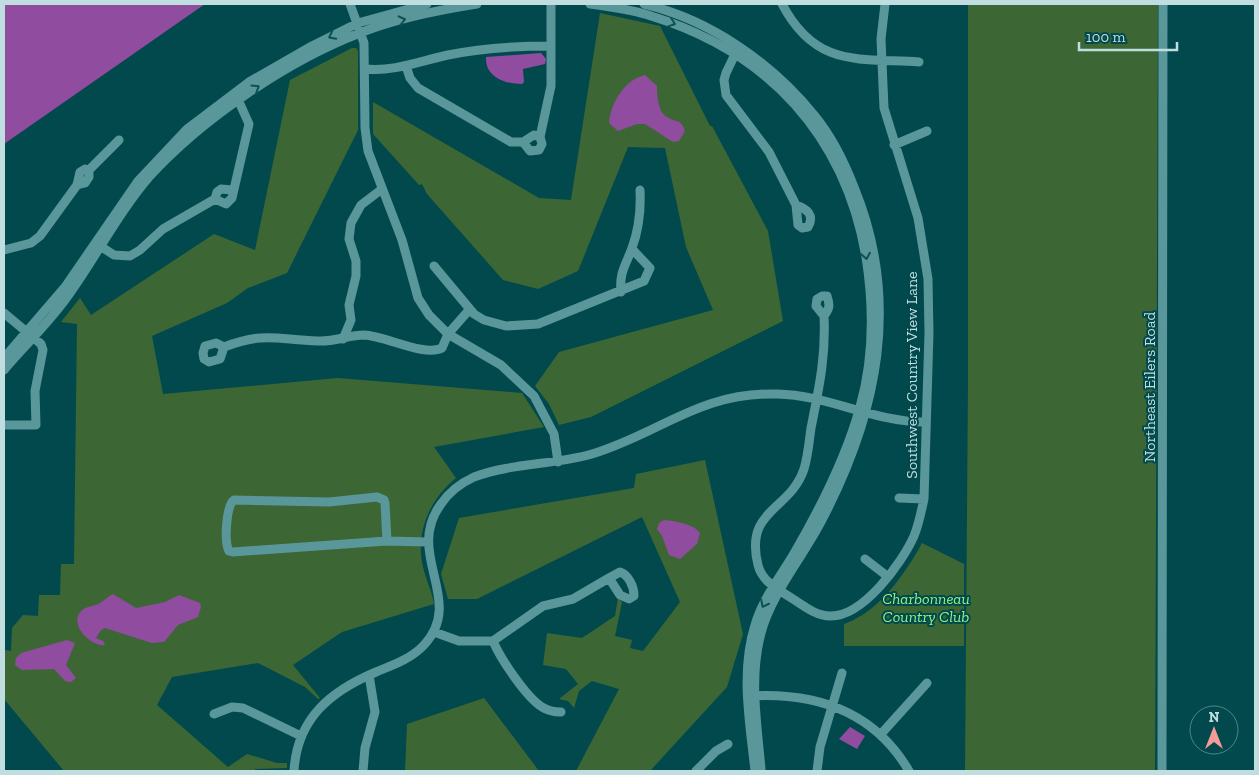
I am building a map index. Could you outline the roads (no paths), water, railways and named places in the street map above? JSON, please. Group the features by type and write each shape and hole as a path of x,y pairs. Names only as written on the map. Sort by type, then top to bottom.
{"street":[{"path":"350,4 360,28 365,69 367,144 402,240 418,298 428,315 448,334 501,365 534,396 554,434 558,462"},
{"path":"4,370 29,334 154,172 236,96 360,28 427,4"},
{"path":"360,28 477,4"},
{"path":"406,66 413,83 424,92 506,140 523,142 530,151 535,152 539,150 542,144 540,136 550,92 551,4"},
{"path":"590,4 650,15 737,50"},
{"path":"650,15 649,4 699,24 788,85 822,123 843,158 861,204 873,247 880,308 878,354 863,411 841,464 816,516 777,589 762,606 754,626 748,665 761,771"},
{"path":"782,4 802,31 821,48 848,58 920,62"},
{"name":"Southwest Country View Lane","path":"777,589 818,614 835,616 846,613 866,600 901,560 914,535 924,499 924,422 929,333 926,263 918,218 884,108 881,60 885,4"},
{"name":"Northeast Eilers Road","path":"1162,771 1163,4"},
{"path":"365,69 387,70 484,49 551,46"},
{"path":"737,50 724,80 726,95 770,152 796,205"},
{"path":"98,244 119,256 135,254 163,229 215,199 217,192 221,189 232,190 248,132 247,116 236,96"},
{"path":"894,145 927,131"},
{"path":"523,142 528,137 540,136"},
{"path":"4,250 26,245 40,236 77,185 85,183 89,177 89,170 119,140"},
{"path":"343,339 351,320 349,305 357,268 349,239 351,223 361,205 382,189"},
{"path":"620,292 621,272 632,249 638,227 640,190"},
{"path":"434,266 452,286 469,310 479,318 495,324 527,326 639,285 648,276 650,268 632,249"},
{"path":"224,347 259,337 319,341 363,335 431,351 442,348 448,334 469,310"},
{"path":"4,313 29,334 43,350 34,391 36,425 4,425"},
{"path":"777,589 759,570 756,547 758,532 768,513 786,497 802,475 825,358 824,316"},
{"path":"351,320 363,335"},
{"path":"4,358 29,334"},
{"path":"294,771 302,736 313,716 330,698 369,675 415,654 434,632 440,615 440,599 430,562 428,542 431,524 436,511 448,494 463,483 489,473 558,462 610,447 694,408 721,399 755,394 778,394 818,400 903,421 924,422"},
{"path":"386,541 384,500 378,497 348,501 234,500 230,505 225,540 229,551 233,552 386,541 428,542"},
{"path":"899,498 924,499"},
{"path":"865,559 887,576"},
{"path":"434,632 458,642 493,640 543,606 573,599 609,578"},
{"path":"493,640 499,653 538,705 550,711 560,712"},
{"path":"817,771 820,747 842,673"},
{"path":"363,771 364,748 375,712 369,675"},
{"path":"881,734 927,684"},
{"path":"751,696 784,695 832,706 853,715 881,734 909,771"},
{"path":"751,696 755,771"},
{"path":"214,714 232,708 243,708 302,736"},
{"path":"696,771 716,750 728,744"}],"park label":[{"name":"Charbonneau Country Club","path":"926,607"}]}
